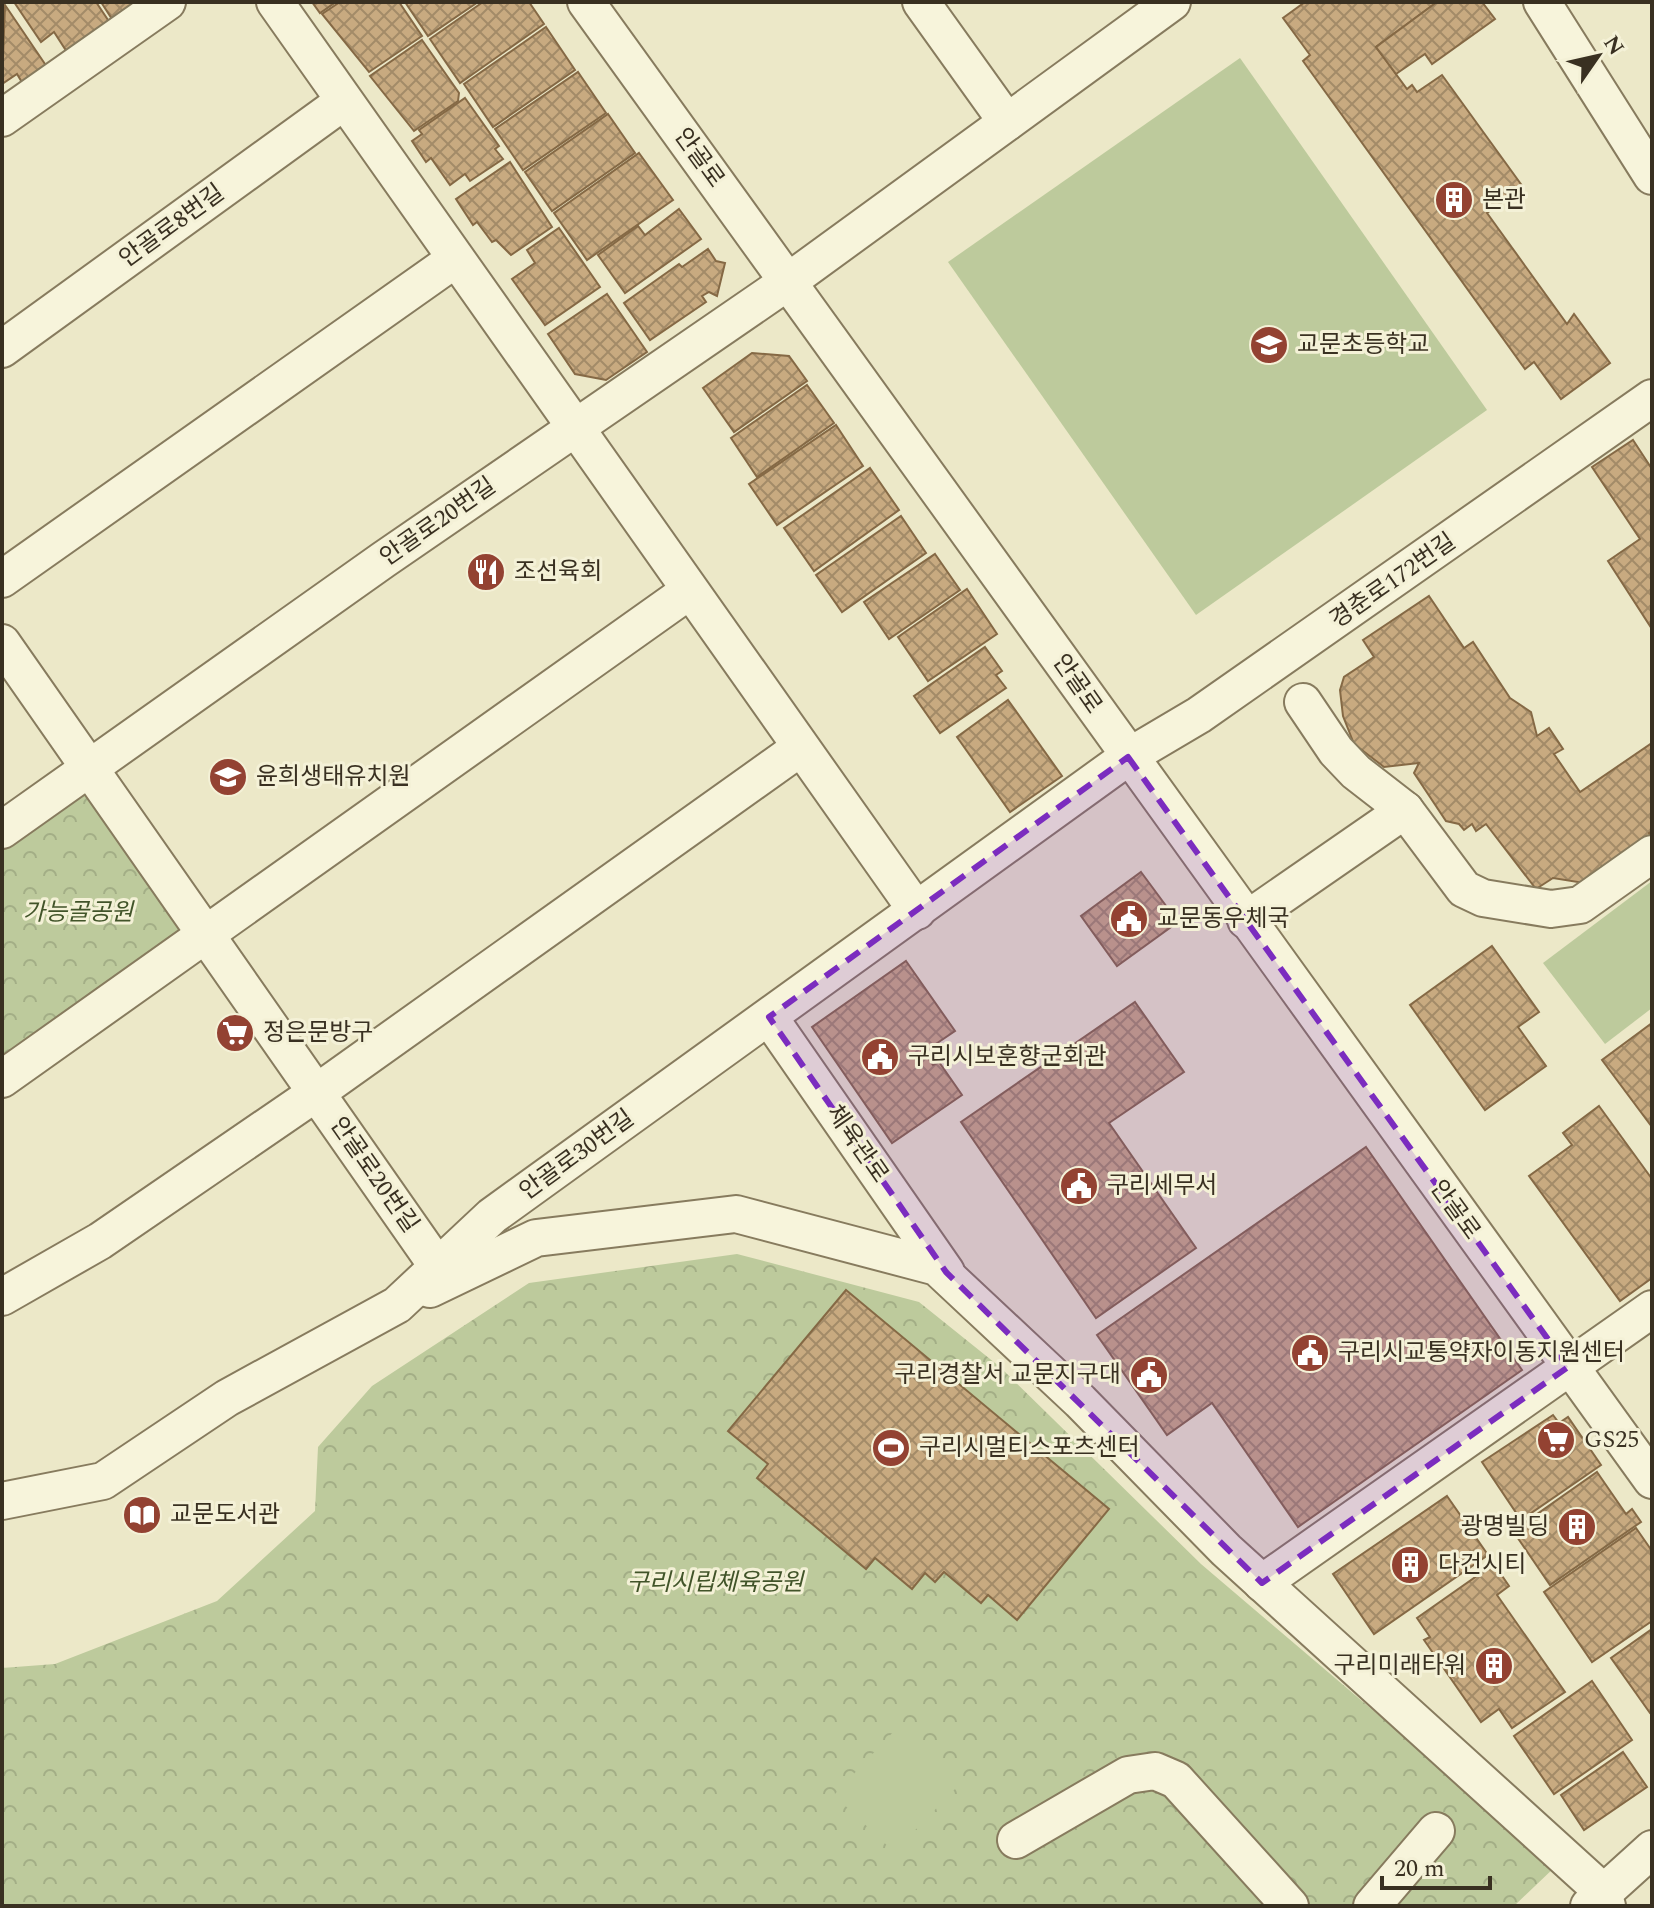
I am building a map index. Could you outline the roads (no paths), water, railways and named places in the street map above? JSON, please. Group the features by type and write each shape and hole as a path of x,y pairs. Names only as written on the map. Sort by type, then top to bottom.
{"street":[{"path":"2,118 167,2"},
{"path":"275,2 454,260 917,911"},
{"name":"안골로","path":"586,2 1652,1480"},
{"path":"921,2 1007,122"},
{"name":"안골로20번길","path":"2,830 573,428 789,281 1172,2"},
{"path":"1542,2 1652,176"},
{"name":"안골로8번길","path":"2,349 343,102"},
{"path":"2,579 454,260"},
{"name":"경춘로172번길","path":"1128,757 1199,715 1652,398"},
{"path":"2,1079 689,591"},
{"name":"안골로20번길","path":"2,643 438,1267"},
{"path":"1303,702 1336,751 1356,772 1405,810 1446,869 1464,889 1483,898 1567,909 1580,905 1652,854"},
{"path":"2,1297 100,1241 316,1093 800,748"},
{"name":"안골로30번길","path":"2,1501 103,1481 227,1398 397,1305 492,1216 1128,757"},
{"path":"1246,920 1405,810"},
{"name":"체육관로","path":"769,1017 946,1272"},
{"path":"397,1305 536,1238 736,1214 925,1262 946,1272 1262,1583 1600,1901 1652,1849"},
{"path":"1262,1583 1652,1309"},
{"path":"1016,1840 1128,1775 1155,1771 1176,1780 1290,1906"},
{"path":"1372,1906 1436,1831"}],"place":[{"name":"본관","path":"1454,200"},
{"name":"교문초등학교","path":"1269,345"},
{"name":"조선육회","path":"486,572"},
{"name":"윤희생태유치원","path":"228,777"},
{"name":"교문동우체국","path":"1129,919"},
{"name":"정은문방구","path":"235,1033"},
{"name":"구리시보훈향군회관","path":"880,1057"},
{"name":"구리세무서","path":"1079,1186"},
{"name":"구리시교통약자이동지원센터","path":"1310,1353"},
{"name":"구리경찰서 교문지구대","path":"1149,1375"},
{"name":"GS25","path":"1556,1440"},
{"name":"구리시멀티스포츠센터","path":"891,1448"},
{"name":"교문도서관","path":"142,1515"},
{"name":"광명빌딩","path":"1577,1527"},
{"name":"다건시티","path":"1410,1565"},
{"name":"구리미래타워","path":"1494,1666"}],"park label":[{"name":"가능골공원","path":"78,913"},
{"name":"구리시립체육공원","path":"715,1583"}]}
